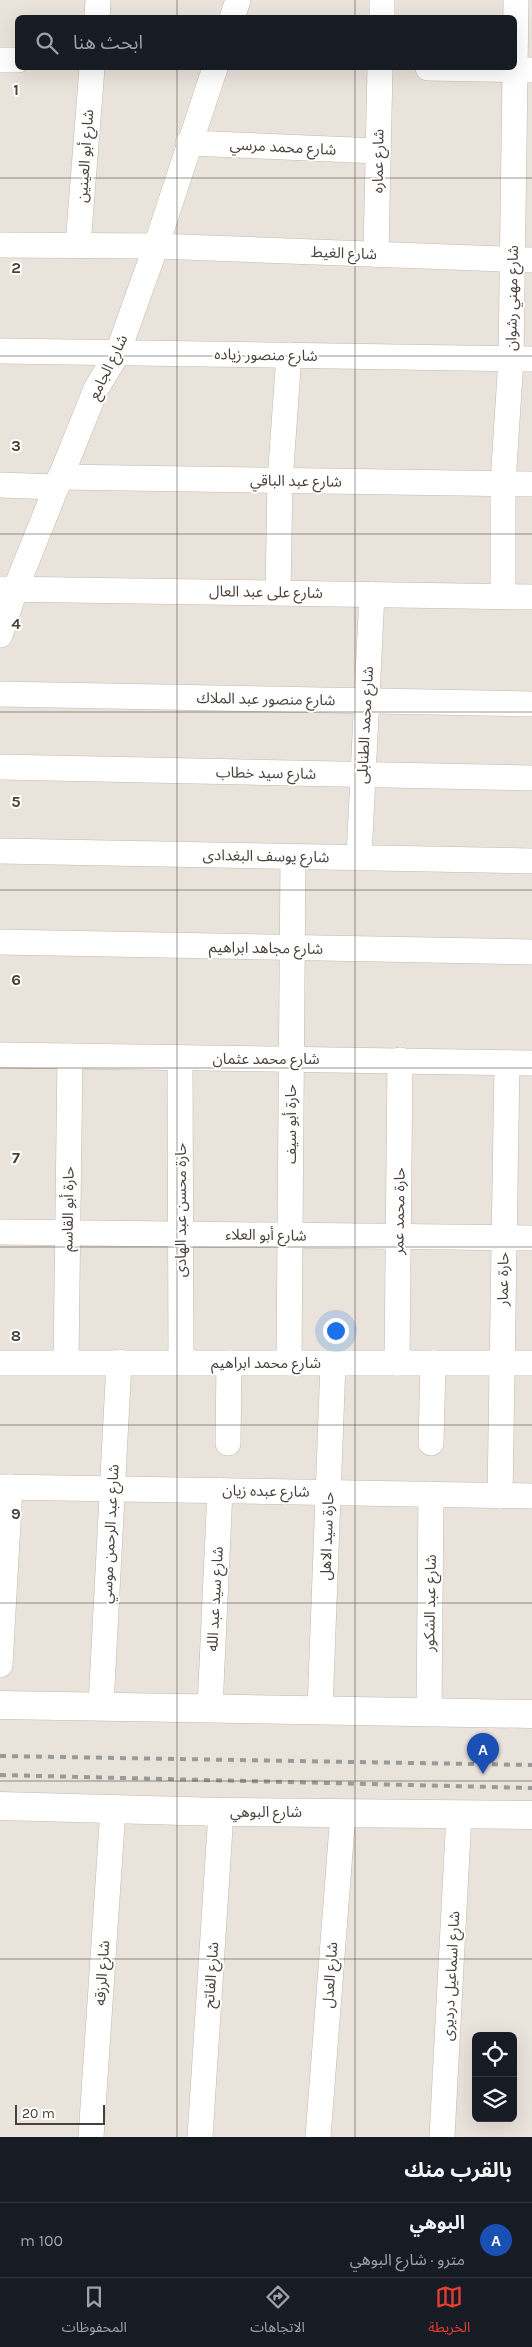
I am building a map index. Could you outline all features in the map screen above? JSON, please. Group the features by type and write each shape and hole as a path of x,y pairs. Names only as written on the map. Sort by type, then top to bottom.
{"street":[{"path":"96,15 98,0"},
{"path":"233,15 238,0"},
{"path":"382,0 382,15"},
{"name":"شارع مهني رشوان","path":"503,596 503,483 521,359 523,69 516,0"},
{"path":"0,60 15,60"},
{"name":"شارع أبو العينين","path":"78,245 92,70"},
{"name":"شارع الجامع","path":"0,634 7,589 58,482 96,389 118,352 156,246 188,142 214,70"},
{"name":"شارع عماره","path":"376,254 380,70"},
{"name":"شارع محمد مرسي","path":"188,142 378,151"},
{"name":"شارع الغيط","path":"0,245 156,246 522,260"},
{"name":"شارع منصور زياده","path":"0,351 521,359"},
{"path":"278,592 280,481 289,355"},
{"name":"شارع عبد الباقي","path":"0,485 58,482 280,481 532,484"},
{"name":"شارع على عبد العال","path":"7,589 532,596"},
{"name":"شارع محمد الطنابلى","path":"359,857 372,594"},
{"name":"شارع منصور عبد الملاك","path":"0,694 532,704"},
{"name":"شارع سيد خطاب","path":"0,768 532,778"},
{"name":"شارع يوسف البغدادى","path":"0,852 532,861"},
{"name":"حارة أبو سيف","path":"289,1363 293,856"},
{"name":"شارع مجاهد ابراهيم","path":"0,942 532,952"},
{"name":"شارع محمد عثمان","path":"0,1055 532,1063"},
{"name":"حارة أبو القاسم","path":"66,1362 70,1056"},
{"name":"حارة محسن عبد الهادى","path":"180,1058 181,1362"},
{"name":"حارة محمد عمر","path":"397,1363 400,1060"},
{"name":"حارة عمار","path":"500,1496 507,1063"},
{"name":"شارع أبو العلاء","path":"0,1232 532,1238"},
{"name":"شارع عبد الرحمن موسي","path":"101,1706 119,1362"},
{"name":"حارة سيد الاهل","path":"320,1710 333,1362"},
{"name":"شارع محمد ابراهيم","path":"0,1363 532,1363"},
{"path":"228,1443 229,1363"},
{"path":"430,1443 433,1363"},
{"path":"0,1665 5,1487"},
{"name":"شارع عبده زيان","path":"5,1487 532,1496"},
{"name":"شارع سيد عبد الله","path":"210,1708 220,1490"},
{"name":"شارع عبد الشكور","path":"429,1712 431,1494"},
{"path":"0,1705 532,1714"},
{"name":"شارع البوهي","path":"0,1806 221,1812 532,1815"},
{"name":"شارع الرزقه","path":"91,2137 112,1809"},
{"name":"شارع الفاتح","path":"200,2137 221,1812"},
{"name":"شارع العدل","path":"318,2137 342,1813"},
{"name":"شارع اسماعيل درديرى","path":"442,2137 459,1814"}],"shaded area":[{"path":"0,0 532,0 532,2137 0,2137"}],"railway":[{"path":"0,1756 532,1765"},
{"path":"0,1775 532,1788"}],"place":[{"name":"البوهي","path":"483,1774"}]}
